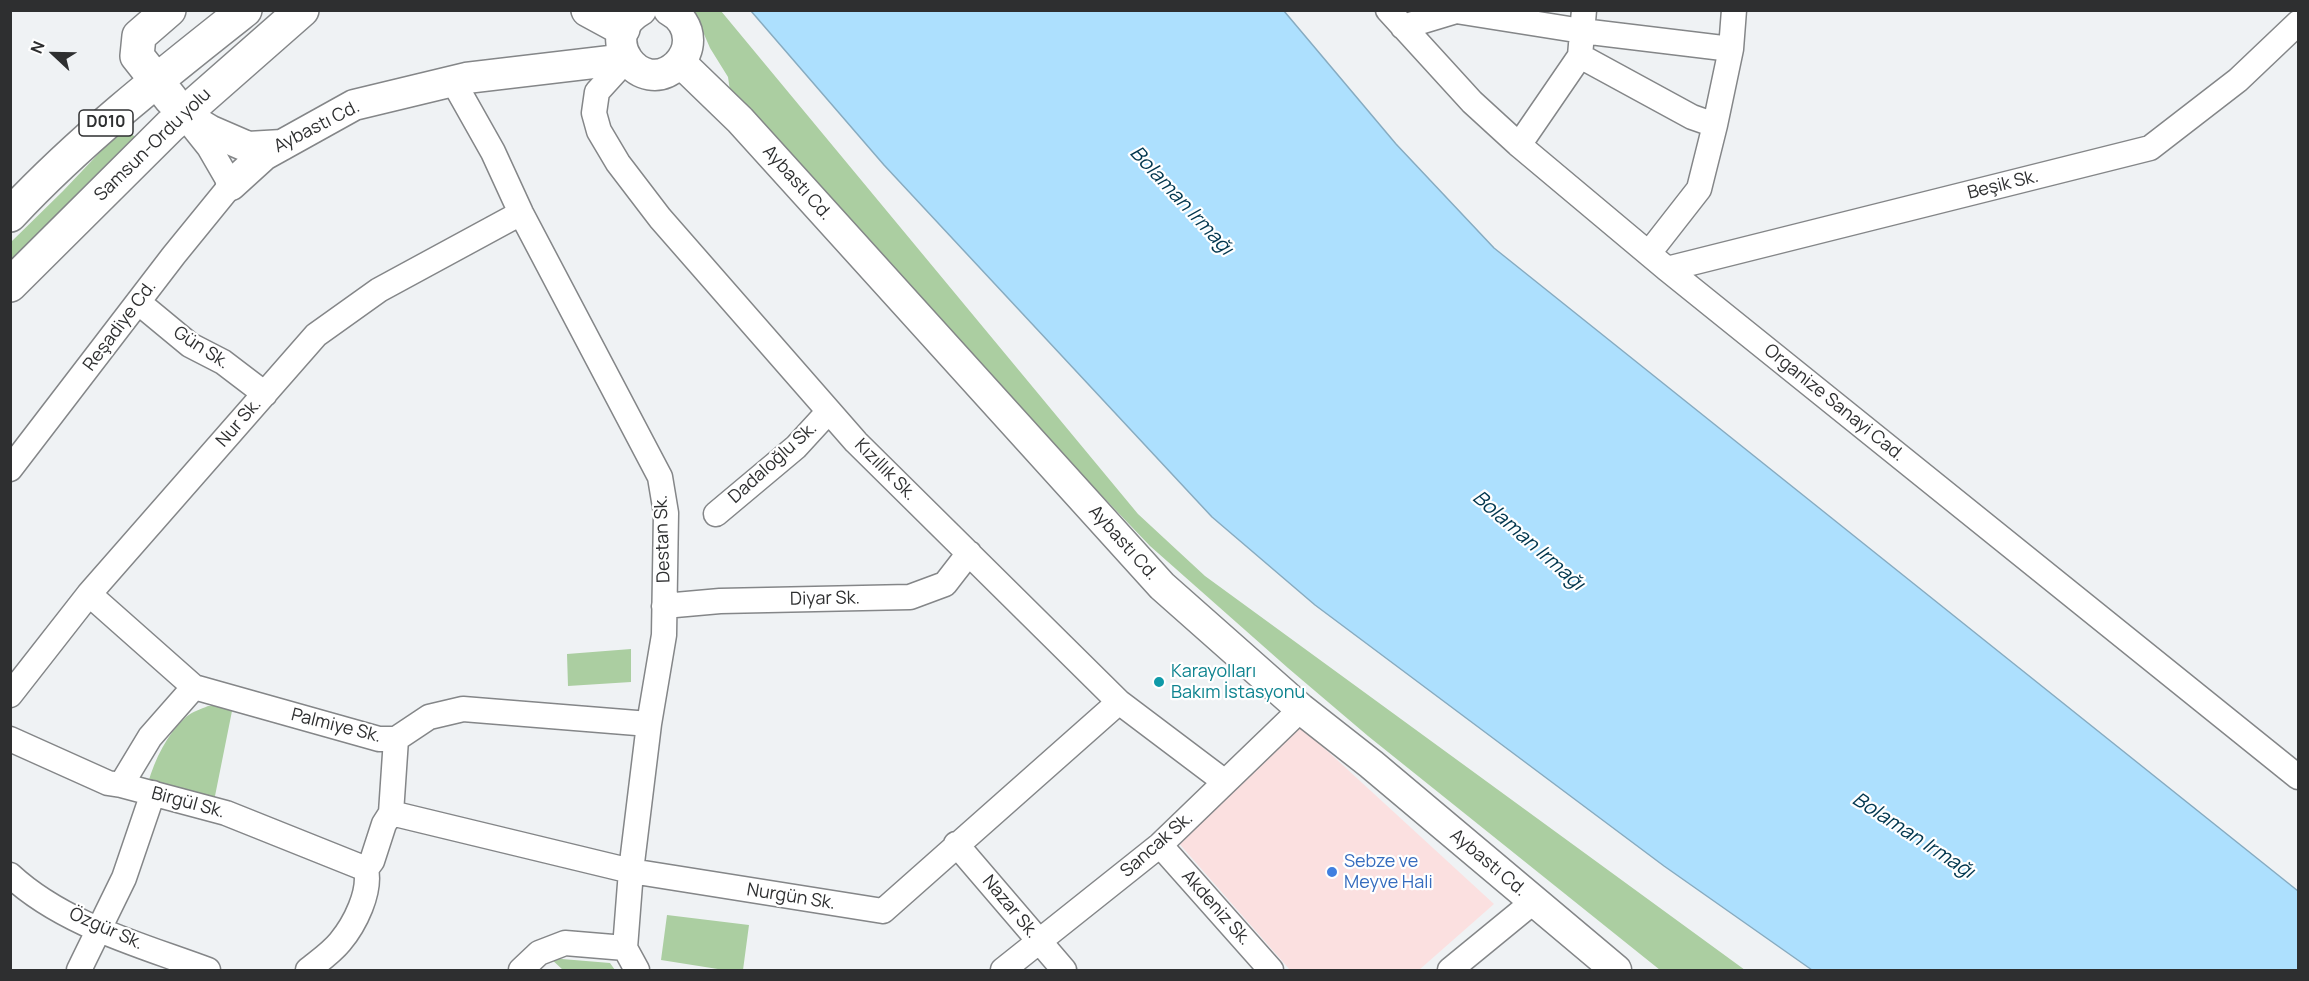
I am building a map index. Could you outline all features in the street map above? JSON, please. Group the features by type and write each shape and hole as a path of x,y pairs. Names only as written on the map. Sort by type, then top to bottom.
{"highway":[{"path":"169,10 138,36 137,56 183,114"},
{"name":"D010","path":"10,215 104,125 245,10"},
{"name":"Samsun-Ordu yolu","path":"10,285 183,114 302,10"},
{"path":"588,10 630,33"}],"main road":[{"path":"630,33 634,67 653,74 663,73 680,62 686,52 688,41 686,29 680,19 669,10"},
{"name":"Aybastı Cd.","path":"231,185 264,155 354,105 630,33"},
{"name":"Aybastı Cd.","path":"680,62 740,120 1162,586 1301,709 1371,764 1616,970"},
{"path":"183,114 211,131 248,147 282,145"}],"street":[{"path":"1649,253 1699,189 1731,49 1734,10"},
{"path":"1395,19 1456,11 1583,21 1731,49"},
{"name":"Organize Sanayi Cad.","path":"1395,19 1472,102 1520,145 1667,268 2298,777"},
{"path":"1520,145 1580,56 1583,21"},
{"name":"Beşik Sk.","path":"1667,268 2150,148 2238,80 2298,23"},
{"name":"Kızıllık Sk.","path":"630,33 597,92 594,113 598,131 618,163 660,218 856,442 1119,702 1226,782"},
{"path":"1580,56 1692,117 1715,125"},
{"name":"Destan Sk.","path":"453,81 493,153 521,213 660,477 666,513 664,635 649,724 631,871 625,948"},
{"path":"183,114 209,147 231,185"},
{"name":"Reşadiye Cd.","path":"10,469 231,185"},
{"name":"Nur Sk.","path":"10,695 89,594 316,335 379,290 521,213"},
{"name":"Gün Sk.","path":"138,302 190,345 223,362 265,394"},
{"name":"Dadaloğlu Sk.","path":"716,514 796,447 829,411"},
{"name":"Diyar Sk.","path":"664,606 720,601 910,597 945,584 969,553"},
{"name":"Palmiye Sk.","path":"89,594 194,687 379,739 396,739 429,717 464,710 649,724"},
{"path":"122,784 150,737 194,687"},
{"name":"Nurgün Sk.","path":"390,813 631,871 883,911 1119,702"},
{"name":"Sancak Sk.","path":"1003,970 1160,845 1301,709"},
{"name":"Birgül Sk.","path":"10,739 108,783 122,784 226,813 366,869"},
{"path":"308,970 340,942 358,913 368,879 366,869 372,861 390,813 396,739"},
{"path":"79,970 124,878 153,793"},
{"name":"Nazar Sk.","path":"956,844 1064,970"},
{"name":"Akdeniz Sk.","path":"1160,845 1271,970"},
{"name":"Özgür Sk.","path":"10,875 49,903 99,930 208,970"},
{"path":"1450,970 1533,902"},
{"path":"521,970 539,953 565,943 625,948 637,970"}],"shaded area":[{"name":"Sebze ve Meyve Hali","path":"1298,724 1494,904 1419,970 1290,970 1176,840"}],"green space":[{"path":"694,11 721,11 1138,514 1205,576 1745,970 1660,970 1368,736 1150,546 995,384 730,91 728,77 710,48"},
{"path":"122,129 136,137 11,263 11,242"},
{"path":"631,649 631,682 568,686 567,654"},
{"path":"208,706 233,706 214,801 148,783 158,756 173,731 188,715"},
{"path":"667,915 749,925 743,970 724,970 661,960"},
{"path":"550,958 610,963 615,970 563,970"}],"water":[{"name":"Bolaman Irmağı","path":"751,11 1284,11 1396,144 1494,248 2298,891 2298,970 1812,970 1664,866 1315,605 1212,517 884,165"}],"place":[{"name":"Karayolları Bakım İstasyonu","path":"1159,682"},
{"name":"Sebze ve Meyve Hali","path":"1332,872"}]}
